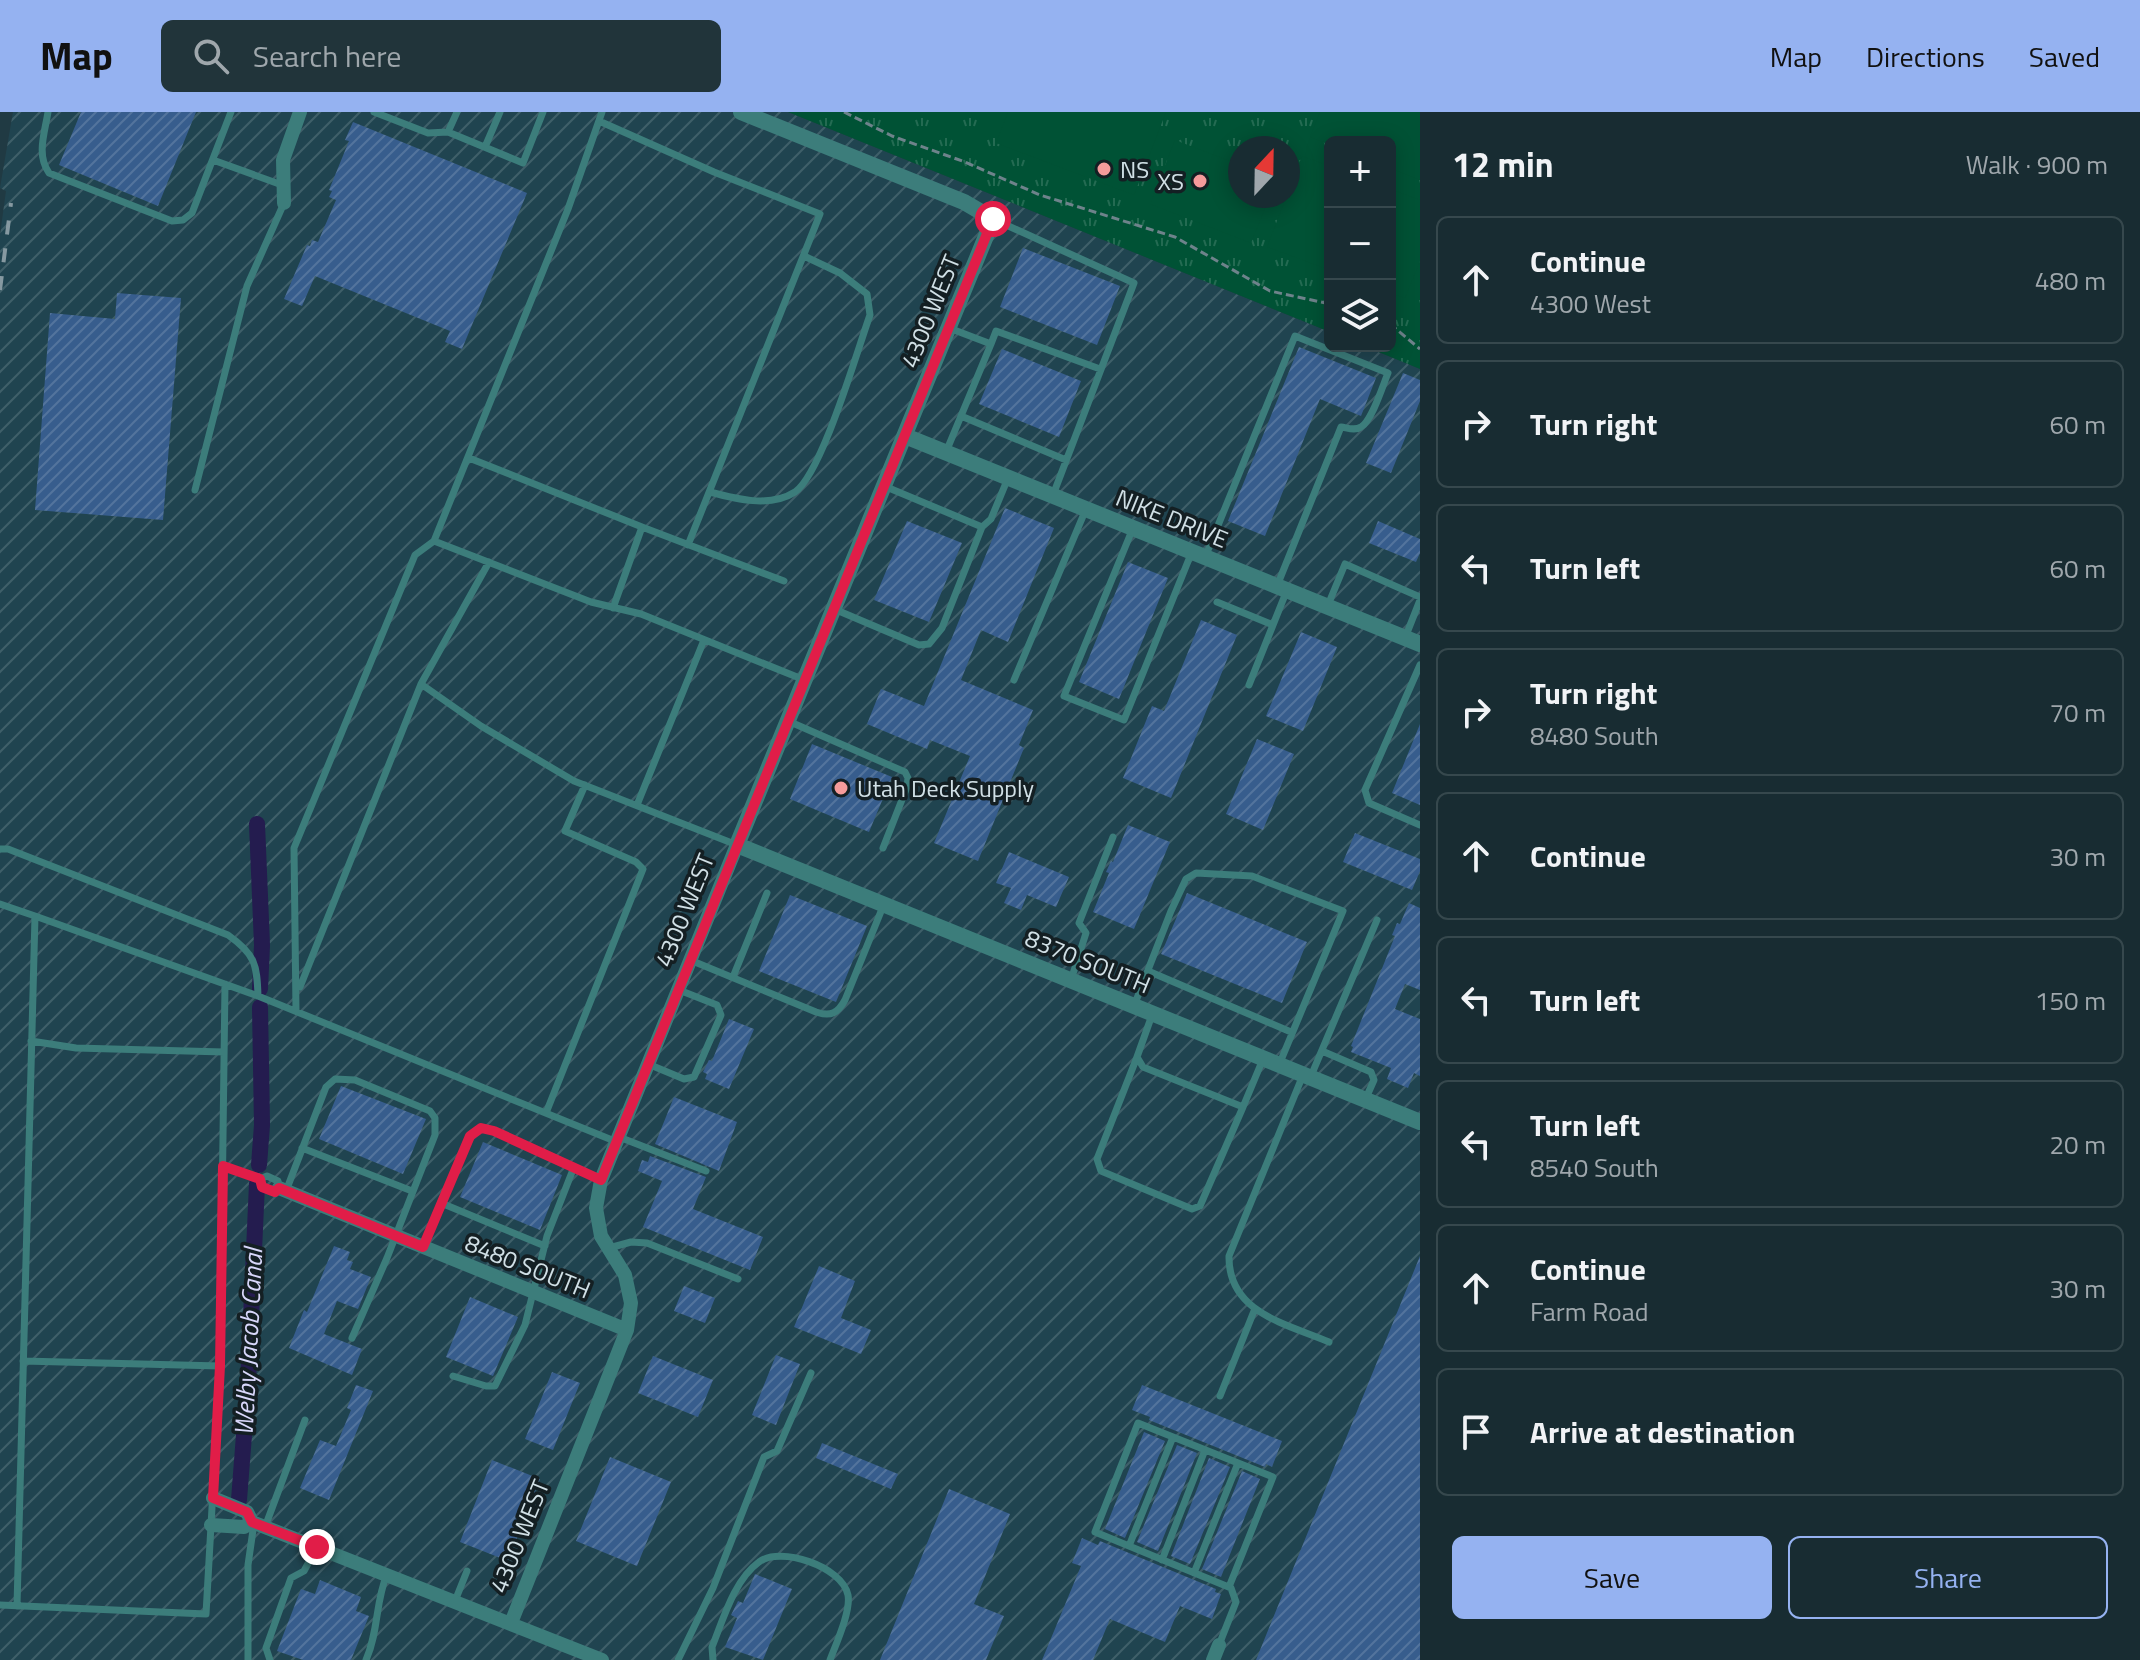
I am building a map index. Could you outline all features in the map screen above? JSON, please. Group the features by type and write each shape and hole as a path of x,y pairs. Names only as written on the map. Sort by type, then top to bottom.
{"street":[{"path":"284,203 285,150 300,112"},
{"path":"741,112 964,202 993,219"},
{"name":"4300 WEST","path":"511,1623 627,1330 631,1303 625,1275 601,1236 596,1208 601,1180 993,219"},
{"name":"NIKE DRIVE","path":"905,436 1413,641"},
{"name":"8370 SOUTH","path":"737,845 1420,1122"},
{"name":"8480 SOUTH","path":"282,1190 627,1330"},
{"path":"213,1498 247,1512 257,1524 602,1660"},
{"path":"211,1525 244,1527 257,1524"},
{"path":"1213,1660 1219,1645"}],"lane":[{"path":"48,112 42,152 44,166 49,173 172,221 183,220 192,213 231,112"},
{"path":"374,112 428,133 448,132 523,163 543,112"},
{"path":"448,132 457,112"},
{"path":"485,147 500,112"},
{"path":"296,1011 294,848 415,555 434,541 469,458 568,209 602,112"},
{"path":"599,121 714,172 820,214 688,545"},
{"path":"213,160 282,186"},
{"path":"195,490 247,286 284,203"},
{"path":"993,219 1134,283 1053,496"},
{"path":"710,492 763,502 795,492 819,459 870,315 867,294 840,273 804,256"},
{"path":"949,328 991,344"},
{"path":"946,452 996,331 1100,369"},
{"path":"1133,528 1064,696 1124,720 1295,336 1388,373 1363,427 1341,427 1282,588 1273,625 1249,685"},
{"path":"961,416 1066,460"},
{"path":"469,458 784,581"},
{"path":"834,609 919,645 929,644 942,628 982,527 991,519 1008,478"},
{"path":"884,486 982,527"},
{"path":"1014,680 1086,509"},
{"path":"613,608 642,527"},
{"path":"434,541 591,602 641,614 805,680"},
{"path":"298,992 421,684 489,562"},
{"path":"1328,607 1345,564 1420,598 1413,641"},
{"path":"1217,602 1273,625"},
{"path":"637,805 704,640"},
{"path":"1420,665 1365,790 1369,803 1420,825"},
{"path":"421,684 540,763 585,785 737,845"},
{"path":"788,721 905,772 907,787 883,848"},
{"path":"546,1113 643,869 636,862 565,831 585,785"},
{"path":"1071,980 1086,933 1079,923 1113,837"},
{"path":"0,849 8,849 228,935 249,952 257,969 258,996"},
{"path":"1134,1006 1186,879 1196,873 1252,876 1343,911 1291,1032 1243,1107 1200,1206 1192,1209 1101,1171 1097,1159 1153,1013"},
{"path":"733,977 767,893"},
{"path":"0,904 258,996 546,1113 706,1171"},
{"path":"690,960 816,1012 833,1014 845,1000 884,904"},
{"path":"17,1606 35,916"},
{"path":"1329,1342 1254,1311 1237,1290 1229,1272 1229,1256 1307,1076 1322,1051 1377,920"},
{"path":"1148,971 1291,1032"},
{"path":"0,1605 206,1614 220,1366 225,984"},
{"path":"648,1064 684,1079 694,1077 721,1015 717,1005 678,990"},
{"path":"31,1041 76,1048 224,1052"},
{"path":"1322,1051 1371,1072 1374,1080 1365,1100"},
{"path":"1137,1057 1143,1067 1243,1107"},
{"path":"282,1190 329,1083 341,1078 355,1080 430,1111 435,1118 435,1135 352,1338"},
{"path":"423,1247 470,1136 481,1128 494,1131 601,1180"},
{"path":"302,1148 412,1191"},
{"path":"223,1166 260,1179 267,1176 278,1181 282,1190"},
{"path":"453,1376 495,1386 525,1325 545,1246 574,1167"},
{"path":"441,1203 545,1246"},
{"path":"609,1248 631,1242 647,1243 738,1279"},
{"path":"1220,1396 1254,1311"},
{"path":"23,1361 220,1366"},
{"path":"678,1660 713,1588 764,1457 777,1451 811,1373"},
{"path":"248,1660 248,1565 257,1524 305,1420"},
{"path":"1219,1645 1236,1602 1229,1587 1095,1532 1138,1423 1273,1477 1229,1587"},
{"path":"1129,1546 1173,1437"},
{"path":"1162,1560 1205,1450"},
{"path":"1194,1573 1238,1463"},
{"path":"270,1660 266,1648 291,1578 304,1571 317,1547"},
{"path":"713,1660 712,1647 744,1577 758,1562 770,1555 820,1565 841,1583 848,1595 844,1621 830,1660"},
{"path":"455,1601 467,1571"},
{"path":"366,1660 375,1639 378,1597 387,1574"}],"path":[{"path":"844,112 882,132 965,162 1040,195 1175,237 1270,291 1324,303"},
{"path":"1396,329 1420,349"}],"shaded area":[{"path":"13,112 788,112 1324,330 1324,352 1379,352 1420,369 1420,1660 0,1660 0,235 6,191 0,188"}],"green space":[{"path":"788,112 1420,112 1420,369 1379,352 1396,352 1396,136 1324,136 1324,330"},
{"name":"NS","path":"1008,112 1166,112 1134,195 996,143"},
{"path":"1320,112 1420,112 1420,180 1396,170 1396,136 1324,136 1324,143 1310,137"},
{"name":"XS","path":"1175,140 1228,160 1228,208 1265,208 1251,243 1150,204"},
{"path":"1302,156 1324,164 1324,268 1267,247 1282,208 1300,208"},
{"path":"1396,191 1420,200 1420,261 1405,298 1396,295"}],"building":[{"path":"81,112 196,112 158,206 59,165"},
{"path":"353,122 527,193 462,349 445,342 450,331 315,276 302,306 284,299 307,245 310,246 312,240 318,242 336,200 329,197 332,191 329,190 349,141 345,140"},
{"path":"1023,248 1120,286 1097,345 1000,307"},
{"path":"117,293 181,298 163,520 35,510 50,313 115,319"},
{"path":"1299,347 1376,378 1361,416 1320,399 1265,536 1228,521"},
{"path":"1002,349 1081,381 1059,437 979,404"},
{"path":"1403,373 1420,380 1420,401 1391,473 1366,463"},
{"path":"1005,508 1054,528 1008,642 981,630 961,680 1033,710 1019,745 1024,748 978,861 934,843 970,756 930,740 927,749 867,724 881,689 924,706"},
{"path":"907,521 962,543 929,622 874,600"},
{"path":"1378,521 1420,539 1416,562 1369,543"},
{"path":"1128,562 1168,578 1119,699 1079,682"},
{"path":"1201,620 1237,635 1171,798 1123,778 1152,706 1164,711"},
{"path":"1301,632 1337,647 1303,731 1266,716"},
{"path":"1420,724 1420,805 1392,793"},
{"path":"1257,739 1294,754 1263,830 1226,814"},
{"name":"Utah Deck Supply","path":"812,744 892,777 869,832 790,799"},
{"path":"1128,825 1170,842 1134,929 1093,912 1109,873 1106,872"},
{"path":"1355,833 1420,859 1420,871 1412,890 1343,862"},
{"path":"1009,852 1069,877 1056,907 1027,895 1021,910 1004,903 1011,888 996,883"},
{"path":"1187,893 1307,942 1282,1003 1161,954"},
{"path":"790,895 867,926 836,1002 759,971"},
{"path":"1409,903 1420,908 1420,990 1405,984 1395,1009 1420,1019 1420,1076 1414,1073 1408,1088 1387,1079 1391,1068 1351,1052 1351,1046 1395,936 1392,935"},
{"path":"729,1019 754,1029 729,1089 705,1079 707,1074 703,1072 709,1060 712,1061"},
{"path":"341,1086 426,1119 403,1174 319,1139"},
{"path":"674,1097 737,1122 719,1171 655,1144"},
{"path":"483,1142 562,1175 540,1230 460,1197"},
{"path":"650,1156 706,1177 693,1209 763,1237 750,1270 643,1227 662,1181 638,1171 642,1160 648,1162"},
{"path":"334,1246 350,1252 347,1260 353,1262 350,1269 371,1277 358,1309 337,1301 324,1334 362,1349 352,1375 289,1348"},
{"path":"1420,1256 1420,1660 1256,1660"},
{"path":"819,1266 855,1281 841,1318 871,1330 861,1354 794,1327"},
{"path":"684,1286 715,1298 705,1323 674,1311"},
{"path":"470,1297 518,1317 493,1376 446,1357"},
{"path":"776,1355 800,1364 776,1425 752,1415"},
{"path":"653,1356 713,1380 698,1417 638,1393"},
{"path":"552,1372 580,1383 553,1450 525,1439"},
{"path":"356,1385 373,1391 329,1500 300,1488 320,1440 336,1446 351,1410 347,1408"},
{"path":"1142,1385 1282,1441 1272,1467 1266,1464 1265,1467 1149,1420 1150,1417 1132,1410"},
{"path":"1144,1432 1165,1441 1125,1538 1105,1529"},
{"path":"822,1443 898,1474 891,1489 816,1458"},
{"path":"1177,1445 1197,1453 1158,1551 1137,1542"},
{"path":"610,1457 671,1482 637,1566 576,1541"},
{"path":"1209,1458 1230,1467 1190,1564 1171,1556"},
{"path":"492,1460 540,1479 508,1561 460,1542"},
{"path":"1242,1471 1260,1479 1221,1577 1202,1569"},
{"path":"949,1489 1010,1514 974,1604 1004,1616 986,1660 880,1660"},
{"path":"1082,1538 1098,1545 1100,1541 1216,1589 1215,1592 1221,1594 1212,1619 1180,1606 1165,1642 1110,1619 1093,1660 1042,1660 1081,1566 1072,1563"},
{"path":"755,1574 792,1589 763,1660 725,1647 737,1618 731,1615 738,1601 743,1603"},
{"path":"320,1580 361,1597 356,1611 369,1616 351,1660 303,1660 277,1651 301,1589 315,1594"}],"waterway":[{"name":"Welby Jacob Canal","path":"257,824 262,945 260,989"},
{"name":"Welby Jacob Canal","path":"259,1165 262,1125 260,1007"},
{"name":"Welby Jacob Canal","path":"239,1500 257,1184"}],"railway":[{"path":"0,290 11,203"}],"place":[{"name":"NS","path":"1104,169"},
{"name":"XS","path":"1200,181"},
{"name":"Utah Deck Supply","path":"841,788"}],"route":[{"path":"317,1547 252,1522 247,1512 213,1498 220,1366 223,1166 260,1179 262,1187 275,1192 279,1188 423,1247 470,1136 481,1128 494,1131 601,1180 993,219"}]}
